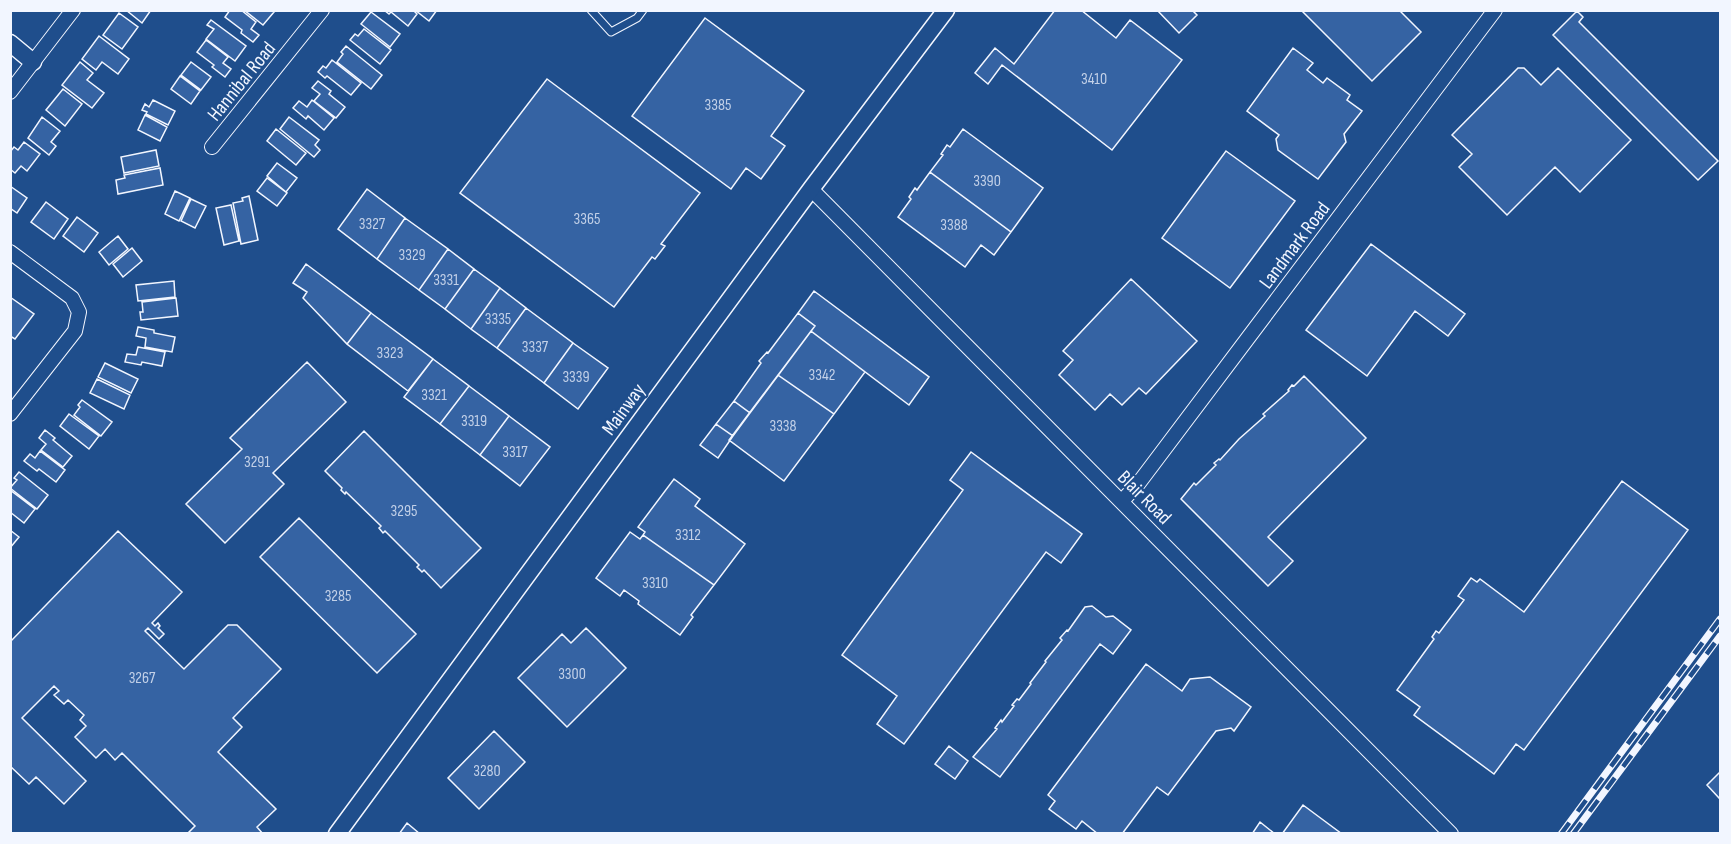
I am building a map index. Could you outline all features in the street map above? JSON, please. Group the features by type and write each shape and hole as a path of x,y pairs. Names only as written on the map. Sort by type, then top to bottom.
{"street":[{"path":"10,92 73,10"},
{"name":"Hannibal Road","path":"212,147 322,10"},
{"name":"Landmark Road","path":"1122,501 1138,484 1495,10"},
{"name":"Mainway","path":"336,834 938,14"},
{"path":"10,43 33,62"},
{"name":"Blair Road","path":"811,189 1451,834"},
{"path":"10,252 72,298 79,312 75,331 10,414"}],"lane":[{"path":"591,10 610,32 637,18 643,10"}],"building":[{"path":"126,10 151,10 142,23"},
{"path":"230,10 241,10 256,22 251,29 259,35 253,42 225,17"},
{"path":"244,10 272,10 274,12 263,25"},
{"path":"384,10 413,10 417,14 408,26 391,12 389,14"},
{"path":"415,10 437,10 429,21"},
{"path":"1055,10 1081,10 1116,38 1130,20 1182,60 1112,150 1002,65 988,84 975,73 995,48 1014,64"},
{"path":"1157,10 1192,10 1197,15 1179,33"},
{"path":"1301,10 1399,10 1421,32 1372,81"},
{"path":"1577,11 1583,17 1579,22 1718,161 1698,180 1553,35"},
{"path":"371,12 400,34 390,47 361,24"},
{"path":"119,13 138,27 122,49 103,35"},
{"path":"705,18 804,91 771,136 785,146 761,179 746,168 731,189 632,116"},
{"path":"211,20 246,46 235,61 206,39 214,29 207,25"},
{"path":"364,29 391,50 380,64 350,40"},
{"path":"99,36 129,59 118,74 102,62 96,70 82,59"},
{"path":"206,40 228,57 223,63 231,69 225,77 197,52"},
{"path":"346,46 382,75 371,89 337,62"},
{"path":"1293,48 1313,63 1307,70 1323,83 1327,78 1350,95 1347,100 1362,111 1344,134 1346,142 1318,179 1278,150 1276,139 1279,135 1247,111"},
{"path":"332,60 361,83 351,95 327,76 325,78 318,72 323,66 326,68"},
{"path":"80,62 93,73 87,80 104,93 92,108 62,85"},
{"path":"191,62 211,77 201,90 181,75"},
{"path":"1518,68 1524,68 1541,85 1558,68 1631,140 1580,192 1555,167 1507,215 1459,167 1472,154 1452,135"},
{"path":"180,76 200,91 191,104 171,89"},
{"path":"547,79 700,193 661,244 665,246 655,259 652,257 614,307 460,193"},
{"path":"318,81 331,91 329,94 345,107 336,118 314,101 320,94 312,88"},
{"path":"63,89 82,104 65,126 46,110"},
{"path":"153,100 175,111 168,125 142,110 145,104 149,107"},
{"path":"312,100 334,118 324,130 308,116 306,119 293,108 299,101 307,107"},
{"path":"145,115 167,127 160,141 138,130"},
{"path":"42,117 60,131 51,142 56,146 49,155 28,138"},
{"path":"289,117 319,140 315,145 320,150 314,157 280,129"},
{"path":"276,129 306,153 296,165 267,141"},
{"path":"963,129 1043,188 1011,232 930,172 943,155 941,154 947,145 950,147"},
{"path":"24,142 40,154 27,171 21,166 15,173 10,169 10,152 14,147 18,150"},
{"path":"156,150 159,166 124,173 121,157"},
{"path":"1226,151 1295,201 1230,288 1162,238"},
{"path":"277,163 297,178 286,192 267,176"},
{"path":"160,168 163,185 118,194 116,180 125,178 124,175"},
{"path":"930,172 1011,232 994,255 981,245 965,267 898,217 911,199 909,197 915,188 917,190"},
{"path":"267,178 287,193 277,206 257,191"},
{"path":"10,186 27,198 17,213 10,208"},
{"path":"367,189 405,218 377,259 338,229"},
{"path":"175,191 190,198 179,221 165,214"},
{"path":"249,196 258,240 241,244 233,203 243,201 242,198"},
{"path":"191,199 206,206 195,228 181,221"},
{"path":"46,202 68,219 54,239 31,222"},
{"path":"231,205 239,241 224,245 216,208"},
{"path":"77,217 98,233 84,252 63,236"},
{"path":"405,218 448,249 419,290 377,259"},
{"path":"118,236 128,249 109,265 99,252"},
{"path":"1371,244 1465,314 1448,336 1415,311 1367,376 1306,330"},
{"path":"132,248 142,261 123,277 113,264"},
{"path":"448,249 474,269 445,309 419,290"},
{"path":"306,264 371,313 347,344 303,298 307,292 293,283"},
{"path":"474,269 500,288 471,329 445,309"},
{"path":"1131,279 1197,341 1146,394 1139,388 1122,405 1110,394 1095,410 1059,375 1073,360 1063,351"},
{"path":"174,281 175,297 138,301 136,285"},
{"path":"500,288 526,308 497,348 471,329"},
{"path":"814,291 929,377 909,405 811,331 815,326 798,313"},
{"path":"10,297 34,314 15,339 10,336"},
{"path":"176,298 178,316 141,320 142,302"},
{"path":"526,308 573,343 544,383 497,348"},
{"path":"371,313 433,359 408,391 347,344"},
{"path":"798,313 815,326 750,413 734,401 761,363 759,361 768,353"},
{"path":"138,327 175,337 172,352 145,347 146,338 136,336"},
{"path":"811,331 865,372 834,414 778,375"},
{"path":"573,343 608,368 578,409 544,383"},
{"path":"138,347 165,352 162,366 142,362 141,365 125,362 127,354 136,355"},
{"path":"433,359 469,386 440,424 404,397"},
{"path":"307,362 346,402 273,473 284,484 225,543 186,504 242,449 230,438"},
{"path":"105,363 138,379 131,393 98,377"},
{"path":"778,375 834,414 784,481 729,440"},
{"path":"1304,376 1366,438 1268,537 1293,561 1268,586 1181,499 1194,483 1196,485 1216,465 1214,463 1220,460 1265,416 1263,414 1289,391 1292,385 1294,386"},
{"path":"97,379 130,395 124,409 90,393"},
{"path":"469,386 509,416 480,455 440,424"},
{"path":"82,400 112,422 101,436 74,415"},
{"path":"734,401 750,413 733,436 716,424"},
{"path":"69,414 99,436 89,449 60,426"},
{"path":"509,416 550,447 520,486 480,455"},
{"path":"716,424 733,436 718,458 700,445"},
{"path":"45,430 72,456 63,467 41,450 46,444 39,438"},
{"path":"364,431 481,548 441,588 424,570 422,572 417,567 419,565 385,531 383,533 379,528 381,526 346,492 345,494 325,471"},
{"path":"40,451 65,470 56,482 24,461 30,454 35,458"},
{"path":"971,452 1082,534 1061,563 1046,552 904,744 877,724 897,696 842,655 963,490 950,480"},
{"path":"19,472 48,495 37,509 10,488 17,480 14,478"},
{"path":"674,479 700,499 695,506 745,544 714,585 643,535 645,532 638,527"},
{"path":"1622,481 1688,530 1524,750 1516,744 1494,774 1414,715 1420,707 1397,690 1434,639 1432,637 1436,631 1439,633 1464,600 1458,596 1471,578 1477,582 1480,579 1524,612"},
{"path":"10,490 35,509 24,523 10,512"},
{"path":"299,518 416,634 377,673 260,557"},
{"path":"10,530 19,537 10,548"},
{"path":"118,531 182,592 152,623 155,626 158,623 160,626 158,628 164,634 159,639 148,628 145,631 184,669 228,625 237,625 281,669 233,718 242,727 218,752 276,809 257,827 263,834 187,834 195,826 122,753 115,760 105,749 96,758 75,737 86,726 80,720 84,715 68,700 64,704 54,695 59,691 54,686 22,718 86,781 64,804 36,777 29,784 10,766 10,642"},
{"path":"630,532 640,539 643,535 714,585 691,615 693,617 680,635 638,604 639,601 624,590 620,596 596,578"},
{"path":"1092,606 1106,617 1113,616 1131,630 1113,654 1100,644 1000,777 973,757 997,729 995,728 1014,706 1012,705 1017,699 1019,700 1031,684 1045,661 1062,640 1060,638 1068,631 1085,607"},
{"path":"586,628 626,668 567,727 518,678 562,634 571,643"},
{"path":"1146,664 1182,691 1190,679 1210,677 1251,707 1234,731 1231,728 1216,731 1168,795 1157,787 1122,834 1098,834 1082,821 1076,829 1049,809 1055,801 1048,795"},
{"path":"494,731 525,762 479,809 448,778"},
{"path":"949,746 968,761 955,779 935,764"},
{"path":"1720,772 1720,799 1707,785"},
{"path":"1303,805 1342,834 1282,834"},
{"path":"1260,822 1275,834 1252,834"},
{"path":"407,823 420,834 399,834"}],"railway":[{"path":"1561,834 1720,619"},
{"path":"1573,834 1720,636"}]}
